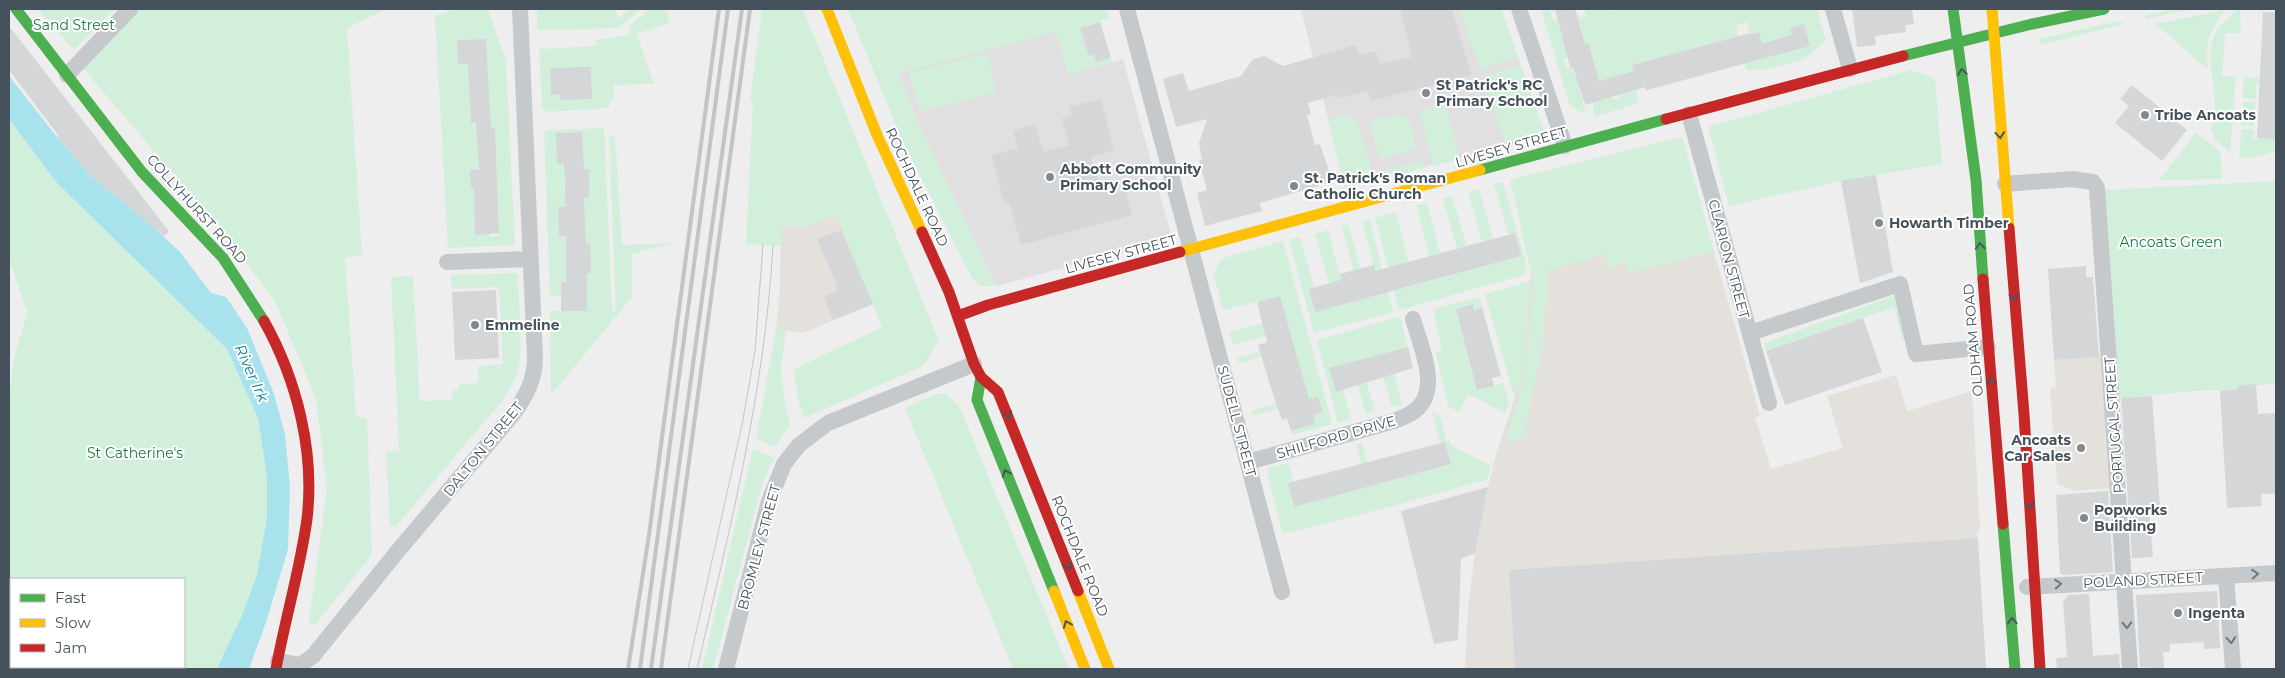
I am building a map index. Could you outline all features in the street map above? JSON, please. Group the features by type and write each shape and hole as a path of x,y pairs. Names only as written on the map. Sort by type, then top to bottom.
{"main road":[{"name":"COLLYHURST ROAD","path":"16,9 144,173 222,257 249,294 265,320 280,351 297,396 308,467 306,521 277,665"},
{"name":"ROCHDALE ROAD","path":"828,9 876,135 958,316 978,370 998,392 1109,669"},
{"name":"OLDHAM ROAD","path":"1953,9 1976,180 2015,669"},
{"path":"1992,9 2024,414 2040,669"},
{"name":"LIVESEY STREET","path":"958,316 988,305 1850,69 2104,9"},
{"name":"ROCHDALE ROAD","path":"978,370 977,400 1085,669"}],"street":[{"path":"67,74 130,9"},
{"name":"DALTON STREET","path":"277,665 300,665 313,656 525,398 535,368 520,9"},
{"name":"SUDELL STREET","path":"1127,9 1282,592"},
{"path":"1520,9 1565,146"},
{"path":"1833,9 1850,69"},
{"name":"CLARION STREET","path":"1689,114 1769,403"},
{"name":"PORTUGAL STREET","path":"2005,184 2072,179 2093,182 2097,188 2130,669"},
{"path":"447,262 531,259"},
{"path":"1750,333 1900,284 1916,354 1988,347"},
{"name":"SHILFORD DRIVE","path":"1248,462 1410,415 1418,408 1427,394 1428,382 1413,319"},
{"name":"BROMLEY STREET","path":"726,669 769,501 784,464 799,445 828,423 978,370"},
{"name":"POLAND STREET","path":"2010,588 2276,573"},
{"path":"2226,576 2233,669"}],"shaded area":[{"name":"Abbott Community Primary School","path":"1107,9 1109,18 1057,32 1068,74 1123,59 1172,238 997,286 915,117 898,73"},
{"name":"St Patrick's RC Primary School","path":"1301,9 1501,9 1545,135 1345,188"},
{"path":"1682,137 1760,416 1755,418 1771,469 1843,448 1827,396 1896,375 1907,411 1972,391 1980,528 1977,534 1986,669 1465,669 1468,608 1475,553 1488,487 1498,448 1524,371 1531,264 1517,178"},
{"path":"836,214 873,304 803,333 776,329 780,288 781,226 806,226"},
{"name":"Ancoats Car Sales","path":"2101,357 2110,488 2075,491 2057,484 2050,389 2056,388 2054,360"}],"green space":[{"name":"Sand Street","path":"38,9 114,9 76,48 70,46"},
{"path":"138,9 387,9 347,28 362,256 345,257 356,415 367,419 372,555 314,626 309,622 327,489 316,399 275,301 227,237 82,67"},
{"path":"454,9 488,9 506,61 515,245 448,248 435,16","holes":["486,39 490,121 472,122 468,64 458,64 460,50 457,50 457,40","495,129 499,233 497,236 490,237 490,234 475,234 475,214 480,189 470,170 479,170 477,130"]},
{"path":"537,9 616,9 618,19 629,9 641,9 619,28 537,30"},
{"path":"649,9 667,9 669,23 637,34 654,84 614,85 614,97 608,108 547,112 542,107 539,49 596,46 596,40 629,35 631,25","holes":["591,67 592,99 588,99 587,93 578,94 578,100 574,100 574,94 564,94 564,100 560,100 560,94 551,94 550,68"]},
{"path":"762,9 803,9 939,341 923,366 804,418 798,399 794,369 882,327 836,215 806,226 782,226 782,246 746,244 753,102 750,101"},
{"path":"848,9 1107,9 1109,18 1080,28 1089,56 1094,55 1096,62 1111,58 1112,62 1068,75 1056,32 899,73 915,117 997,286 980,286 972,278 901,138"},
{"path":"1459,9 1501,9 1518,57 1480,69"},
{"path":"1541,9 1550,9 1553,20 1557,19 1562,37 1581,32 1576,13 1578,13 1580,18 1586,16 1585,10 1817,9 1826,40 1805,59 1761,71 1756,68 1747,71 1745,63 1759,33 1750,35 1747,22 1736,26 1738,36 1632,65 1638,87 1636,89 1639,103 1594,117 1593,102 1613,97 1614,99 1619,98 1618,95 1632,91 1627,73 1579,87 1586,115 1570,106","holes":["1804,24 1810,46 1797,49 1790,28","1589,44 1596,67 1574,73 1572,67 1567,68 1564,59 1569,57 1567,50"]},
{"path":"2175,9 2193,9 2145,19 2147,15"},
{"path":"2240,9 2241,33 2225,33 2222,76 2236,77 2230,152 2215,140 2211,129 2215,106 2210,56 2211,44 2215,34 2224,21 2236,10"},
{"path":"2225,10 2209,37 2207,51 2208,70 2156,24"},
{"path":"2119,21 2124,24 2040,45 2039,39"},
{"path":"987,53 997,92 920,112 909,73"},
{"path":"1520,65 1545,135 1506,146 1484,76"},
{"path":"1911,70 1935,78 1942,164 1841,181 1729,206 1708,127"},
{"path":"2244,77 2260,78 2260,83 2256,83 2256,99 2243,98"},
{"path":"1440,102 1446,104 1460,159 1433,166 1420,113"},
{"path":"2243,102 2255,102 2254,126 2241,125"},
{"path":"1350,114 1357,119 1372,172 1376,173 1421,161 1424,162 1425,168 1345,188 1328,120"},
{"path":"1398,115 1406,118 1410,124 1416,148 1383,159 1379,157 1370,125 1372,120"},
{"name":"St Catherine's","path":"9,119 57,183 227,349 258,418 267,476 267,517 257,575 242,615 217,669 9,669 9,403 13,363 27,312 9,258"},
{"path":"604,128 612,311 616,311 609,136 615,136 622,245 673,243 632,254 632,297 551,395 550,311 587,311 586,281 561,282 561,296 550,296 544,133 547,130","holes":["564,169 588,169 589,198 565,198","584,206 585,235 559,237 558,207","566,244 590,244 590,272"]},
{"path":"2241,129 2254,129 2253,138 2276,139 2276,151 2252,158 2239,157"},
{"path":"2196,133 2220,151 2222,179 2159,180"},
{"path":"1682,137 1714,251 1629,273 1626,262 1609,269 1604,254 1549,270 1542,349 1523,437 1506,442 1526,371 1533,280 1510,180"},
{"name":"Ancoats Green","path":"2276,181 2276,384 2117,399 2105,190"},
{"path":"1503,182 1527,267 1524,275 1399,310 1375,218 1396,212 1409,262 1396,266 1402,289 1521,256 1515,233 1508,234 1494,184"},
{"path":"1479,189 1493,239 1482,242 1468,192"},
{"path":"1452,196 1467,246 1457,248 1443,199"},
{"path":"1427,202 1440,253 1429,256 1416,206"},
{"path":"1370,220 1393,312 1314,333 1289,240 1300,237 1314,288 1309,290 1315,312 1381,294 1362,221"},
{"path":"1348,225 1362,274 1355,276 1342,226"},
{"path":"1328,230 1341,280 1329,284 1315,234"},
{"path":"1283,241 1332,424 1292,435 1291,431 1315,424 1313,415 1323,412 1318,397 1309,400 1280,296 1223,310 1214,275 1219,262 1223,258"},
{"path":"518,273 521,335 520,359 515,379 510,389 488,418 395,527 390,526 386,452 399,451 391,277 413,276 420,401 452,400 453,390 459,390 459,384 478,383 478,366 503,364 499,287 452,289 451,275"},
{"path":"1530,281 1524,371 1515,399 1485,294"},
{"path":"1897,295 1909,346 1902,338 1894,307 1766,351 1764,343"},
{"path":"1479,297 1482,307 1474,310 1472,304 1456,309 1477,390 1503,383 1509,402 1506,414 1468,394 1459,412 1448,406 1436,353 1442,351 1433,309"},
{"path":"1400,317 1408,347 1329,368 1335,388 1342,386 1351,419 1338,423 1317,340"},
{"path":"1263,323 1266,336 1233,345 1229,332"},
{"path":"776,329 786,331 781,368 790,426 774,447 756,438"},
{"path":"1260,352 1261,357 1239,363 1237,358"},
{"path":"1394,373 1402,404 1392,407 1383,376"},
{"path":"1366,380 1375,411 1366,414 1357,383"},
{"path":"945,393 959,406 1069,669 1013,669 905,408 937,394"},
{"path":"1282,402 1283,407 1252,416 1251,411"},
{"path":"1432,411 1440,416 1447,441 1449,440 1451,445 1491,465 1488,479 1283,534 1267,473 1269,468 1288,463 1293,481 1288,483 1294,507 1451,464 1445,442 1440,443"},
{"path":"1362,443 1367,462 1361,464 1356,444"},
{"path":"753,448 774,458 763,481 713,669 702,669"}],"water":[{"name":"River Irk","path":"9,76 57,137 91,176 149,223 180,252 211,293 226,297 247,328 274,394 285,434 290,487 288,549 266,622 249,669 217,669 242,615 257,575 267,517 267,476 258,418 227,349 57,183 9,119"}],"building":[{"path":"1400,9 1452,9 1471,75 1371,101 1368,91 1339,98 1338,94 1308,103 1311,114 1307,115 1315,145 1320,144 1329,171 1355,175 1260,203 1262,211 1205,226 1197,193 1207,190 1199,160 1202,160 1199,143 1207,119 1176,127 1163,79 1183,73 1189,91 1241,76 1253,59 1264,56 1283,66 1356,45 1359,55 1376,51 1379,64 1412,57"},
{"path":"1555,9 1575,9 1585,45 1589,44 1599,81 1634,71 1632,65 1750,33 1750,35 1759,32 1762,44 1792,35 1790,28 1804,24 1810,46 1646,90 1645,87 1585,105 1575,73 1572,67 1570,67"},
{"path":"1852,9 1912,9 1914,24 1905,25 1906,32 1875,36 1876,45 1857,47"},
{"path":"2263,12 2276,13 2276,139 2257,138"},
{"path":"1100,22 1111,58 1096,62 1094,55 1089,56 1080,28"},
{"path":"9,26 169,231 164,236 91,176 57,137 58,135 9,70"},
{"path":"486,39 491,129 495,128 499,233 475,235 474,189 471,189 470,170 479,170 476,122 471,123 468,64 458,64 457,40"},
{"path":"591,67 592,99 560,100 560,94 551,95 550,68"},
{"name":"Tribe Ancoats","path":"2132,85 2187,130 2162,161 2115,123 2129,106 2120,99"},
{"path":"1101,99 1114,150 1091,157 1099,184 1109,181 1112,194 1126,191 1132,215 1021,245 1009,202 1005,203 1002,196 992,155 1018,148 1013,131 1035,124 1043,152 1069,145 1062,118 1072,115 1069,107"},
{"path":"582,132 584,169 589,169 589,198 584,198 586,244 590,244 591,273 587,273 587,311 561,311 561,282 566,282 566,236 559,237 558,207 565,207 565,184 564,163 557,163 556,133"},
{"path":"1876,175 1893,272 1860,283 1841,181"},
{"path":"841,230 873,304 833,320 824,297 838,291 837,285 817,239"},
{"path":"1515,233 1521,256 1315,312 1309,289 1341,280 1340,274 1374,265 1375,271"},
{"path":"2086,266 2086,277 2093,277 2099,357 2054,360 2048,269"},
{"name":"Emmeline","path":"496,290 499,358 455,360 452,292"},
{"path":"1280,296 1309,399 1318,397 1323,412 1313,415 1315,424 1291,431 1287,418 1282,420 1258,345 1267,342 1257,302"},
{"path":"1473,304 1474,310 1482,307 1501,376 1492,378 1494,386 1477,390 1456,309"},
{"path":"1863,318 1882,372 1785,405 1766,351"},
{"path":"1408,347 1413,368 1336,392 1329,368"},
{"path":"2256,384 2258,414 2276,413 2276,494 2261,494 2262,506 2227,508 2220,391"},
{"path":"2152,396 2160,507 2149,508 2153,557 2132,558 2121,398"},
{"path":"1445,442 1451,464 1294,507 1288,483"},
{"path":"1488,487 1475,553 1461,559 1458,640 1434,644 1401,511"},
{"name":"Popworks Building","path":"2108,491 2113,572 2063,575 2060,573 2056,495"},
{"path":"1978,538 1986,669 1515,669 1509,570"},
{"name":"Ingenta","path":"2217,591 2220,648 2204,649 2204,642 2170,644 2170,652 2163,652 2164,669 2140,667 2136,595"},
{"path":"2089,594 2093,656 2119,654 2120,669 2057,669 2056,658 2067,657 2063,602 2068,595"}],"tram line":[{"path":"688,669 742,425 755,351 763,244"},
{"path":"697,669 722,564 754,406 769,299 773,245"}],"railway":[{"path":"628,669 649,535 719,9"},
{"path":"640,669 728,9"},
{"path":"651,669 742,9"},
{"path":"661,669 750,9"}],"traffic: fast":[{"path":"16,9 142,172 223,258 264,321"},
{"path":"1953,9 1976,180 1983,279"},
{"path":"1903,56 2032,24 2104,9"},
{"path":"1480,170 1666,119"},
{"path":"981,377 977,400 1054,591"},
{"path":"2003,524 2015,669"}],"traffic: slow":[{"path":"827,9 877,135 922,232"},
{"path":"1992,9 2009,228"},
{"path":"1180,252 1480,170"},
{"path":"1054,591 1085,669"},
{"path":"1078,591 1109,669"}],"traffic: jam":[{"path":"1666,119 1903,56"},
{"path":"2009,228 2024,414 2040,669"},
{"path":"922,232 949,292 974,364 981,377 998,392 1078,591"},
{"path":"958,316 988,305 1180,252"},
{"path":"1983,279 2003,524"},
{"path":"264,321 286,367 301,417 306,442 309,494 304,538 276,669"}],"place":[{"name":"St Patrick's RC Primary School","path":"1426,93"},
{"name":"Tribe Ancoats","path":"2145,115"},
{"name":"Abbott Community Primary School","path":"1050,177"},
{"name":"St. Patrick's Roman Catholic Church","path":"1294,186"},
{"name":"Howarth Timber","path":"1879,223"},
{"name":"Emmeline","path":"475,325"},
{"name":"Ancoats Car Sales","path":"2081,448"},
{"name":"Popworks Building","path":"2084,518"},
{"name":"Ingenta","path":"2178,613"}]}
